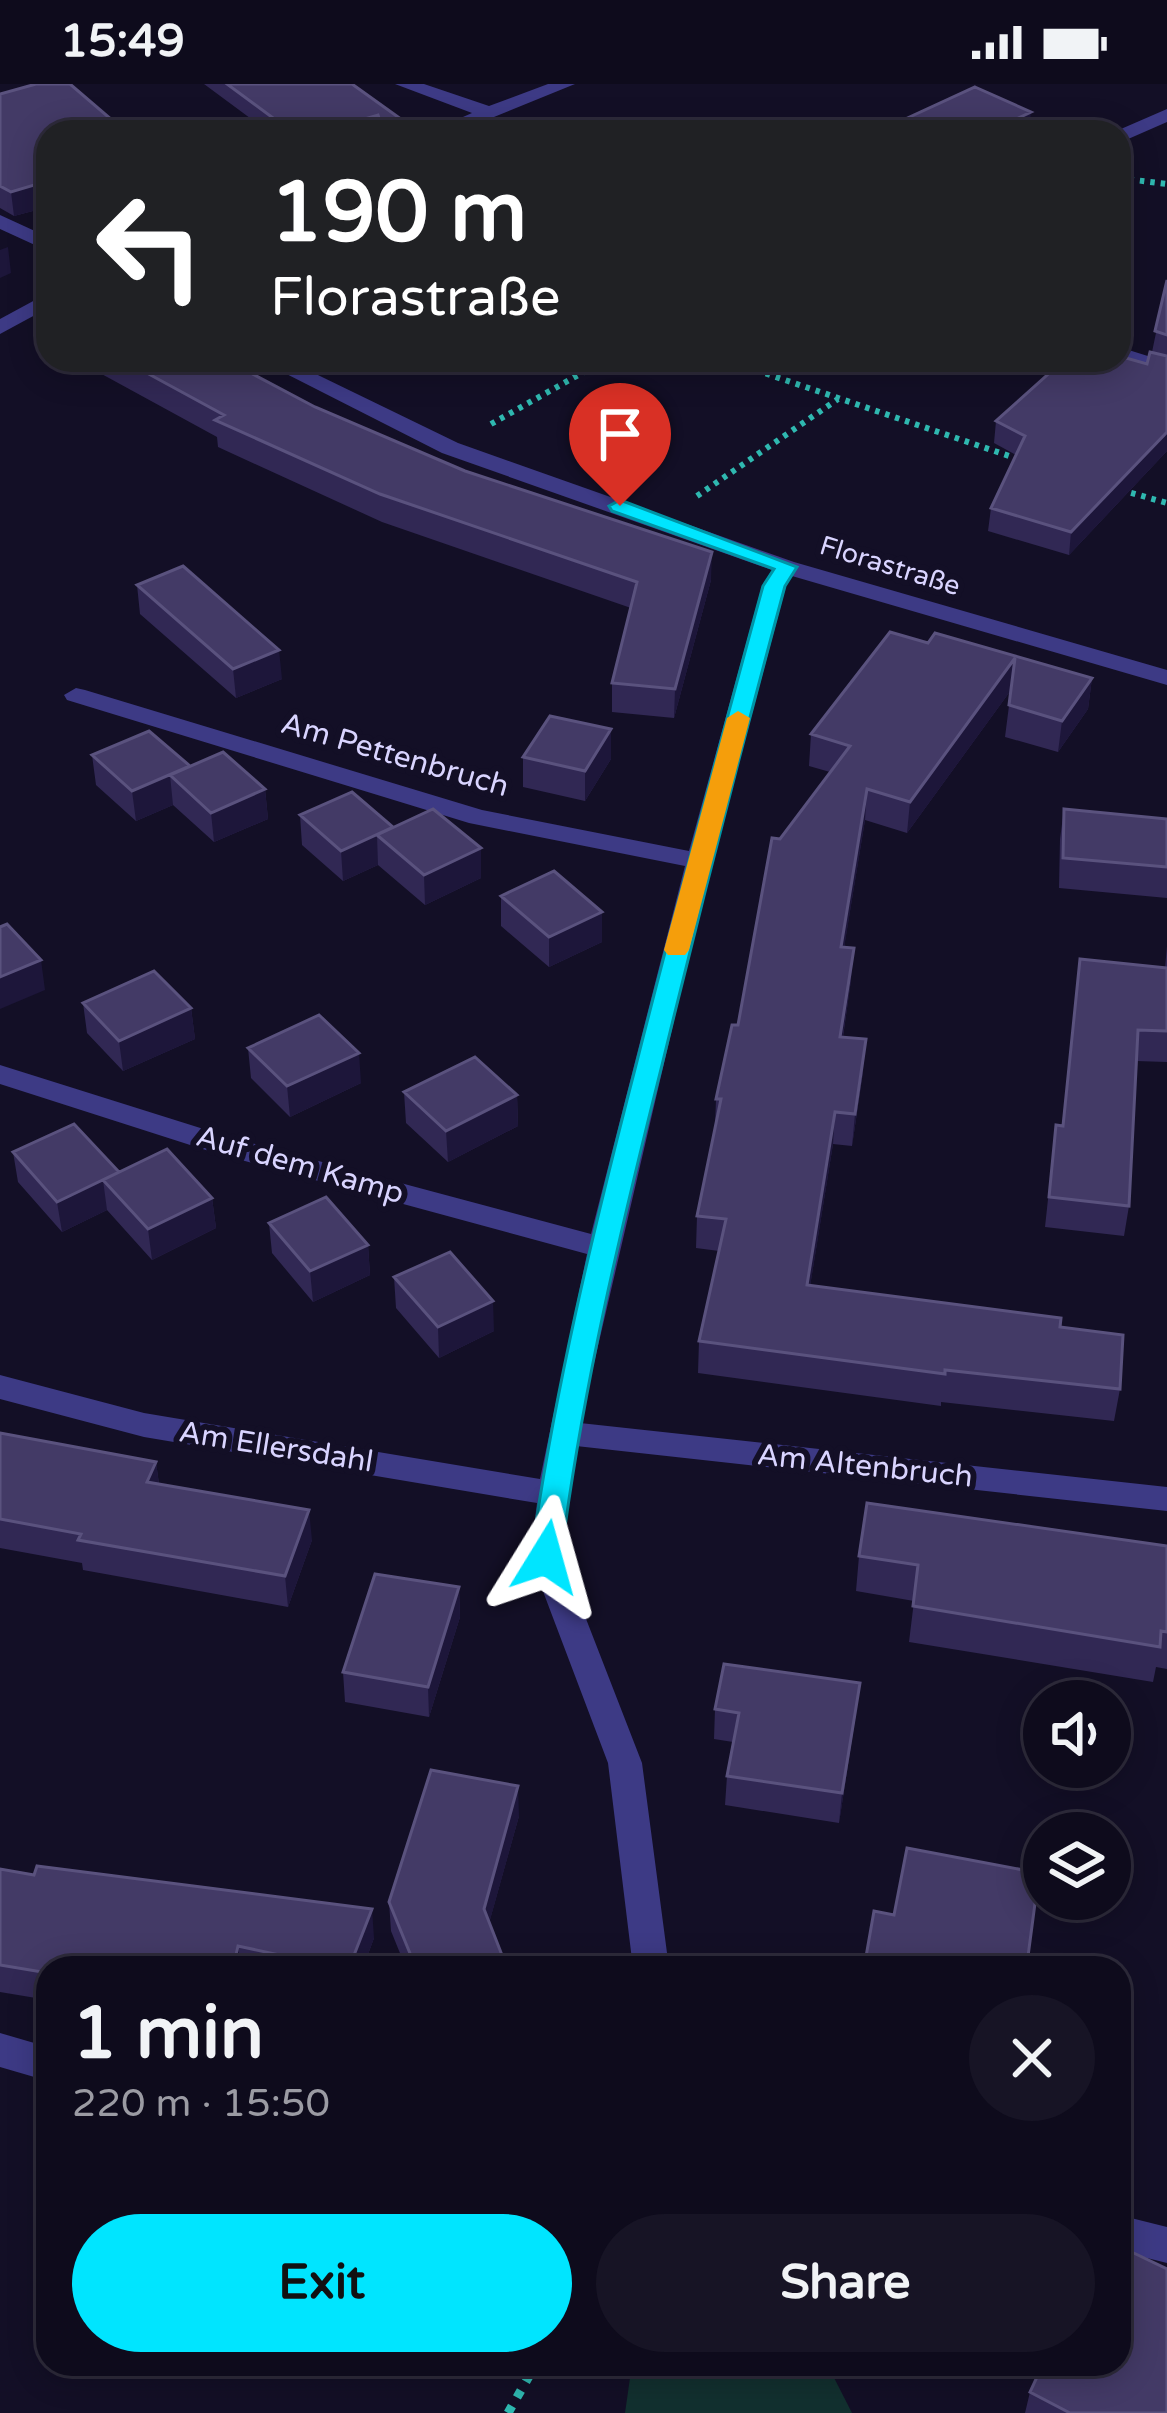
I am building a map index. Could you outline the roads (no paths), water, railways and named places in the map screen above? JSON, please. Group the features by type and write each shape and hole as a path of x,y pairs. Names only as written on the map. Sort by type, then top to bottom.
{"street":[{"path":"404,84 488,112"},
{"path":"468,120 565,84"},
{"path":"1131,132 1167,115"},
{"path":"0,221 36,239"},
{"path":"0,328 36,306"},
{"path":"1131,357 1167,369"},
{"name":"Florastraße","path":"295,372 450,448 786,567 1167,678"},
{"path":"649,1956 625,1763 546,1557 562,1433 603,1248 700,861 774,586 786,567"},
{"name":"Am Pettenbruch","path":"76,694 478,817 700,861"},
{"name":"Auf dem Kamp","path":"0,1074 222,1145 603,1248"},
{"name":"Am Ellersdahl","path":"0,1387 144,1425 554,1494"},
{"name":"Am Altenbruch","path":"562,1433 1167,1499"},
{"path":"0,2050 36,2060"},
{"path":"1131,2237 1167,2245"}]}
